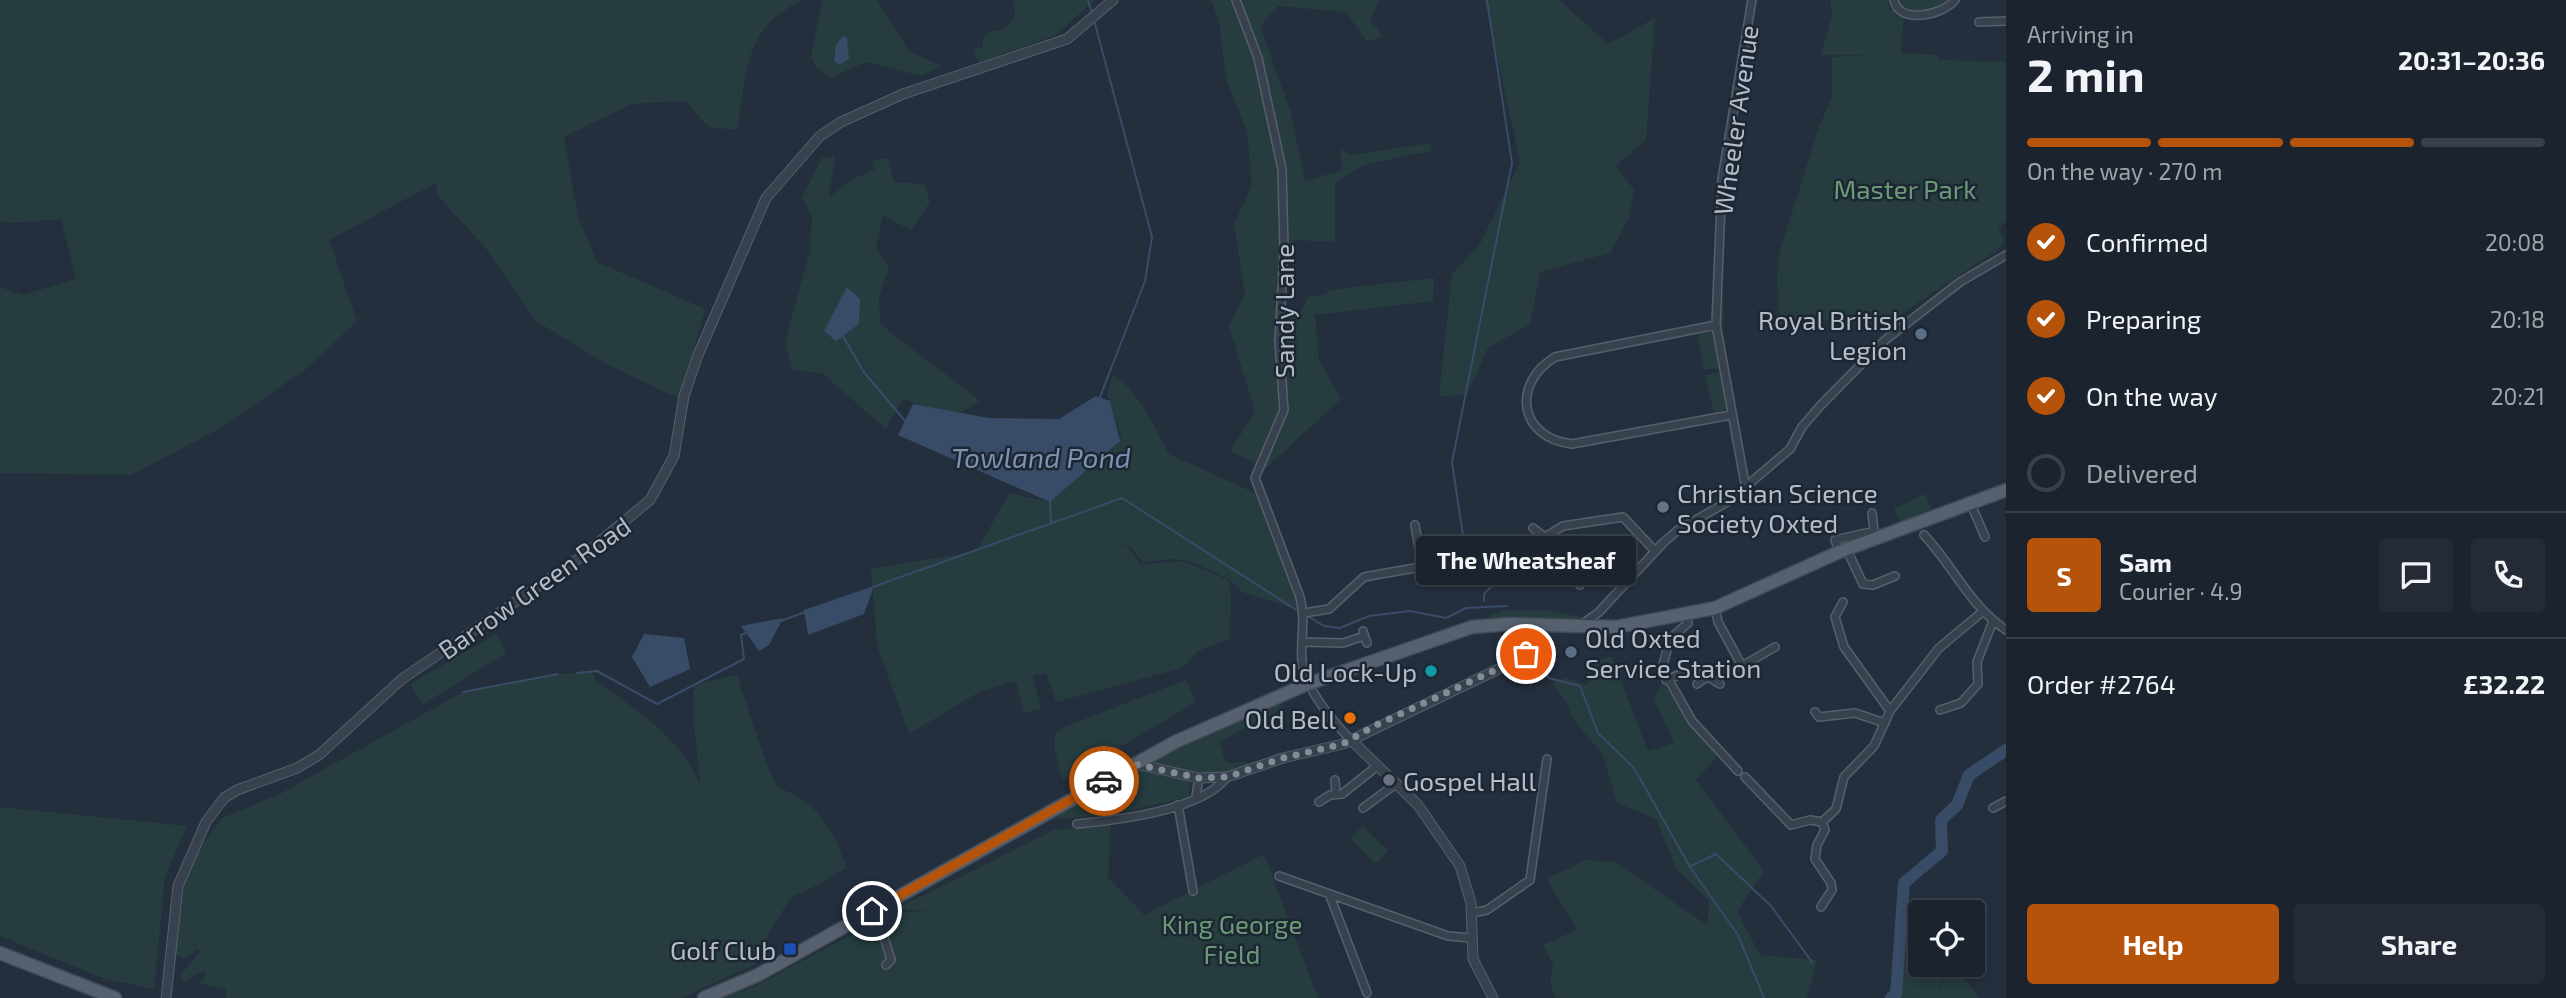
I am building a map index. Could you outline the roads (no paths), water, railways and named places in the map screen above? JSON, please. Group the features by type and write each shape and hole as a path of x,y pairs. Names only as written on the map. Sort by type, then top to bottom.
{"main road":[{"path":"704,998 758,975 1212,723 1311,683 1459,630 1509,624 1597,627 1686,615 1714,608 1843,551 2006,490"},
{"path":"0,953 115,998"}],"street":[{"name":"Barrow Green Road","path":"165,996 178,886 183,869 216,807 237,790 297,768 319,755 402,679 581,557 650,500 663,481 674,456 684,396 698,355 766,198 820,136 841,122 903,94 1067,39 1113,0"},
{"name":"Sandy Lane","path":"1236,0 1258,58 1282,169 1284,249 1279,342 1284,410 1255,478 1304,616"},
{"name":"Wheeler Avenue","path":"1746,489 1716,325 1722,179 1752,0"},
{"path":"1894,0 1899,9 1922,16 1938,12 1955,0"},
{"path":"1979,22 2006,21"},
{"path":"1577,627 1597,613 1678,530 1746,489 1790,449 1802,427 1872,352 1960,282 2006,255 2006,246"},
{"path":"1716,325 1555,357 1542,365 1530,381 1527,397 1529,415 1538,433 1554,442 1572,444 1731,415"},
{"path":"1970,502 1985,537"},
{"path":"1872,513 1874,531 1835,540 1865,589 1895,576"},
{"path":"1545,537 1563,526 1623,517 1655,551"},
{"path":"1415,525 1422,566"},
{"path":"1533,528 1545,537 1561,567 1577,583 1583,573"},
{"path":"1924,534 1939,551 1981,613 2006,630"},
{"path":"1437,564 1364,577 1329,608 1304,616 1303,664 1307,680 1351,740 1418,805 1460,866 1468,888 1472,913 1474,962 1493,998"},
{"path":"1843,602 1835,617 1844,646 1890,711"},
{"path":"1714,608 1718,622 1742,666 1775,647"},
{"path":"1597,613 1597,627"},
{"path":"1822,822 1836,809 1844,777 1874,746 1890,711 1939,648 1981,613"},
{"path":"1686,615 1688,624 1670,639 1662,668 1666,680 1692,721 1738,771"},
{"path":"1940,710 1961,703 1978,684 1977,662 1995,623 2006,617"},
{"path":"1134,764 1199,778 1227,777 1283,758 1351,740 1374,726 1511,663 1516,654 1517,638 1509,624"},
{"path":"1517,638 1538,625"},
{"path":"1303,642 1343,643 1365,636"},
{"path":"1756,647 1760,656"},
{"path":"1516,654 1533,652"},
{"path":"1666,680 1688,671 1708,676 1720,684"},
{"path":"1697,684 1708,676"},
{"path":"1818,717 1855,713 1885,723"},
{"path":"1472,913 1487,910 1530,880 1547,758"},
{"path":"1319,802 1342,794 1376,767"},
{"path":"1077,824 1131,818 1178,805 1222,784 1227,777"},
{"path":"1745,777 1791,825 1810,820 1822,822"},
{"path":"1196,796 1199,778"},
{"path":"1335,780 1336,794"},
{"path":"1363,808 1396,783"},
{"path":"1993,808 2006,801"},
{"path":"1178,805 1193,891"},
{"path":"1821,908 1832,890 1831,883 1815,859 1816,845 1825,830 1822,822"},
{"path":"1279,876 1351,904 1448,936 1471,938"},
{"path":"1330,896 1367,993"},
{"path":"1338,917 1351,904"},
{"path":"880,924 890,953 891,960 886,965"}],"water":[{"path":"843,36 847,38 849,59 839,65 834,61 836,45"},
{"path":"847,287 860,299 859,324 836,341 824,331"},
{"name":"Towland Pond","path":"1096,396 1110,401 1120,441 1050,502 898,435 913,404 988,418 1059,419"},
{"path":"874,586 864,614 808,635 804,610"},
{"path":"783,618 769,645 759,651 741,626"},
{"path":"644,634 684,638 690,669 650,687 632,657"}],"waterway":[{"path":"1088,0 1092,14"},
{"path":"1484,601 1484,594 1491,587 1468,569 1452,462 1512,163 1487,0"},
{"path":"1094,20 1152,237 1145,281 1100,397"},
{"path":"843,336 863,371 905,421"},
{"path":"873,587 1122,498 1298,611"},
{"path":"1050,502 1051,522"},
{"path":"1306,615 1324,626 1340,628 1369,616 1410,611 1446,618 1466,608 1507,606"},
{"path":"781,621 805,612"},
{"path":"577,673 597,671 657,704 744,659 741,635 746,633"},
{"path":"1540,662 1549,678 1580,686 1598,733 1634,768 1690,867 1738,935 1764,998"},
{"path":"463,692 558,674"},
{"path":"1891,998 1896,994 1904,883 1942,851 1941,820 1957,805 1969,775 2006,750"},
{"path":"1691,866 1716,854 1771,906 1812,962"}],"place":[{"name":"Royal British Legion","path":"1921,334"},
{"name":"Christian Science Society Oxted","path":"1663,507"},
{"name":"Old Oxted Service Station","path":"1571,652"},
{"name":"The Wheatsheaf","path":"1526,654"},
{"name":"Old Lock-Up","path":"1431,671"},
{"name":"Old Bell","path":"1350,718"},
{"name":"Gospel Hall","path":"1389,780"},
{"name":"Golf Club","path":"790,949"}],"park label":[{"name":"Master Park","path":"1905,188"},
{"name":"King George Field","path":"1232,938"}]}
